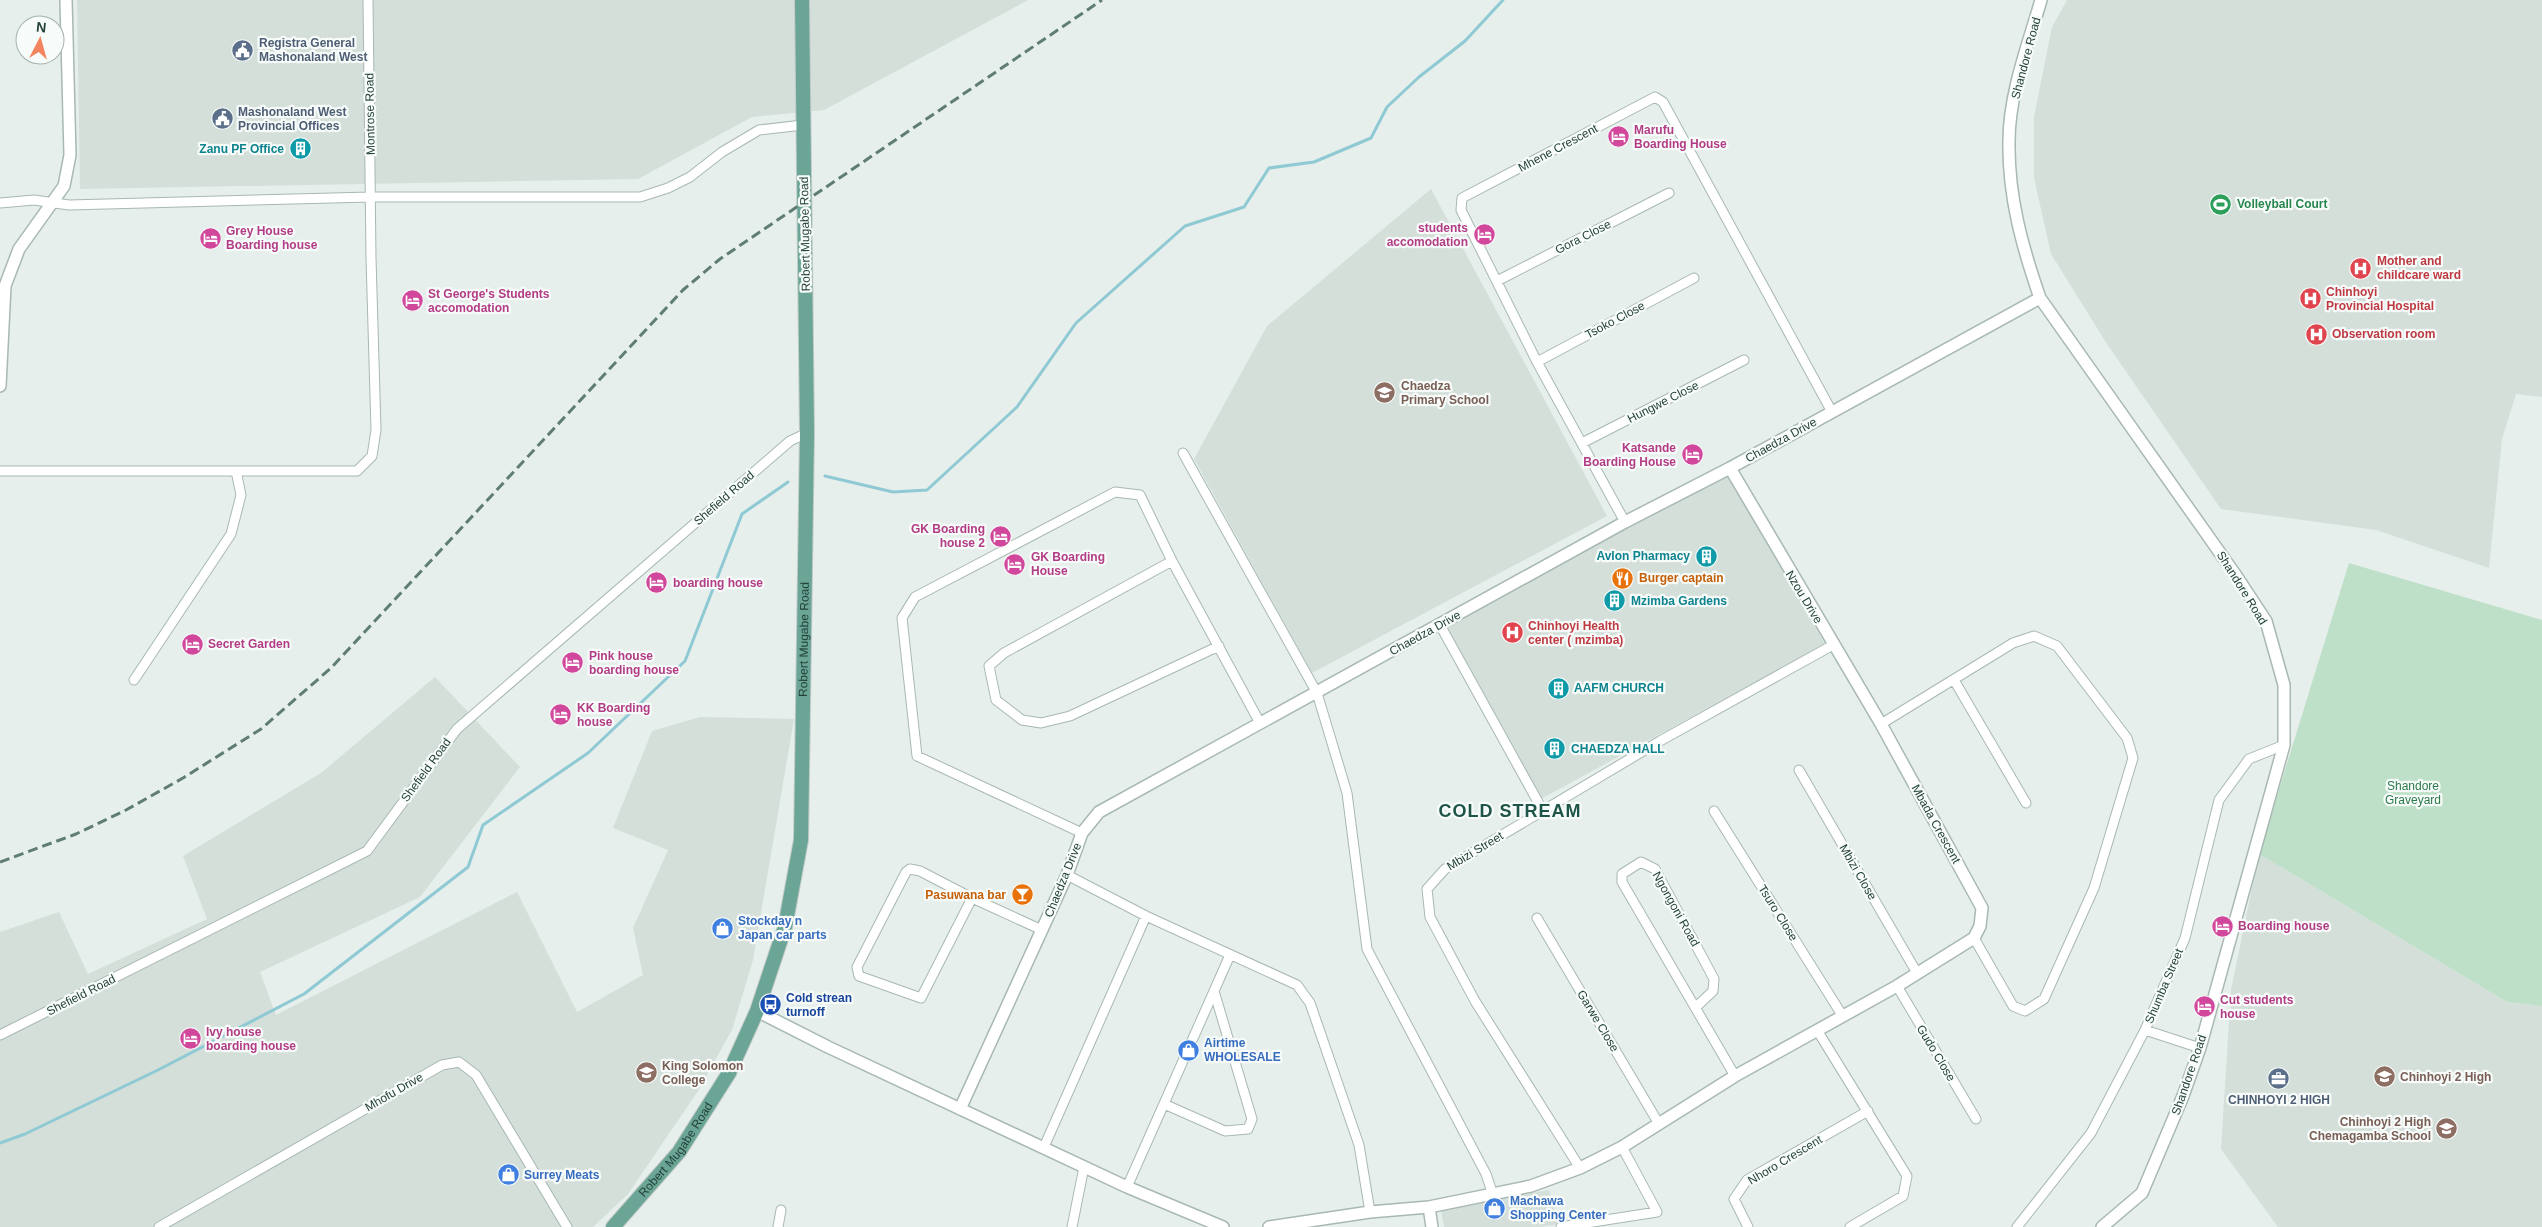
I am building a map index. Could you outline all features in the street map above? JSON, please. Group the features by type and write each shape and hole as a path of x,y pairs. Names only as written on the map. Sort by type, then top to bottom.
{"main road":[{"name":"Robert Mugabe Road","path":"613,1227 679,1152 728,1075 757,1011 785,927 801,840 807,433 802,0"}],"street":[{"path":"0,386 5,286 19,249 64,186 70,154 66,0"},
{"name":"Montrose Road","path":"0,471 357,471 372,456 376,430 368,0"},
{"name":"Shandore Road","path":"2042,0 2016,86 2009,140 2014,212 2024,252 2040,298 2266,621 2284,686 2284,745 2200,1048 2183,1096 2142,1193 2102,1227"},
{"name":"Mhene Crescent","path":"1625,522 1537,362 1461,210 1462,198 1655,97 1663,102 1832,412"},
{"path":"0,203 34,200 51,204 69,205 371,198 640,197 668,188 690,176 722,152 759,130 803,125"},
{"name":"Gora Close","path":"1497,282 1669,194"},
{"name":"Tsoko Close","path":"1537,362 1694,278"},
{"name":"Chaedza Drive","path":"960,1108 1067,875 1082,833 1099,812 1625,522 1730,468 2040,298"},
{"name":"Hungwe Close","path":"1582,443 1744,360"},
{"name":"Shefield Road","path":"0,1035 367,851 457,729 790,441 807,433"},
{"path":"1183,453 1317,693 1347,793 1367,949 1486,1174 1493,1195"},
{"name":"Nzou Drive","path":"1730,468 1881,724"},
{"path":"134,680 231,534 241,495 236,472"},
{"path":"1082,833 917,756 902,618 914,597 1115,492 1140,495 1172,561 1260,723"},
{"path":"1172,561 1004,653 988,666 996,700 1022,720 1042,723 1060,718 1219,646"},
{"path":"1440,625 1543,811"},
{"path":"1269,1227 1370,1212 1429,1208 1531,1186 1580,1168 1622,1147 1735,1076 1897,986 1974,938 2013,1006 2024,1011 2044,999 2094,888 2133,758 2127,738 2057,646 2034,636 2013,643 1881,724"},
{"name":"Mbizi Street","path":"1580,1168 1475,1001 1430,917 1427,890 1445,869 1660,741 1833,645"},
{"path":"1954,680 2026,803"},
{"name":"Mbada Crescent","path":"1881,724 1982,908 1980,926 1974,938"},
{"name":"Shumba Street","path":"2017,1227 2090,1133 2145,1030 2185,938 2219,800 2249,759 2284,745"},
{"name":"Mbizi Close","path":"1799,770 1917,973"},
{"name":"Tsuro Close","path":"1714,811 1842,1015"},
{"name":"Ngongoni Road","path":"1696,1007 1713,991 1714,979 1655,869 1640,862 1622,874 1622,882 1735,1076"},
{"path":"972,898 921,998 859,976 857,967 906,872 910,869 920,871 972,898 1042,930"},
{"path":"1067,875 1146,916 1296,985 1310,1003 1359,1145 1370,1212"},
{"path":"1044,1147 1146,916"},
{"name":"Garwe Close","path":"1537,918 1659,1124"},
{"path":"1127,1187 1230,954"},
{"name":"Gudo Close","path":"1897,986 1976,1119"},
{"path":"1164,1104 1225,1132 1248,1130 1252,1119 1214,991"},
{"path":"757,1011 828,1047 1127,1187 1222,1227"},
{"path":"1818,1030 1906,1176 1903,1196 1850,1227"},
{"path":"2145,1030 2200,1048"},
{"name":"Mhofu Drive","path":"159,1227 442,1065 459,1062 476,1075 564,1226"},
{"name":"Nhoro Crescent","path":"1748,1227 1734,1199 1747,1180 1868,1111"},
{"path":"1561,1227 1657,1212 1622,1147"},
{"path":"1072,1227 1084,1167"},
{"path":"1429,1208 1432,1227"},
{"path":"778,1227 781,1210"}],"shaded area":[{"path":"77,0 1028,0 824,110 752,117 638,179 80,189"},
{"name":"Chinhoyi Provincial Hospital","path":"2067,0 2542,0 2542,397 2516,394 2502,439 2489,568 2376,530 2221,509 2107,344 2051,254 2034,178 2034,117 2052,27"},
{"name":"Chaedza Primary School","path":"1431,189 1607,516 1312,673 1194,459 1267,326"},
{"path":"1726,473 1825,644 1541,799 1443,626"},
{"path":"435,677 520,767 420,897 260,972 276,1015 517,892 577,1012 643,975 633,928 668,850 613,828 652,731 700,717 794,719 753,960 732,1030 698,1091 628,1194 593,1227 0,1227 0,932 59,912 88,974 207,919 183,856 321,773"},
{"name":"Chinhoyi 2 High","path":"2259,854 2507,1002 2542,1006 2542,1227 2278,1227 2221,1149 2231,990"},
{"path":"1549,1190 1559,1224 1540,1227 1444,1227 1441,1209"}],"green space":[{"name":"Shandore Graveyard","path":"2349,563 2542,620 2542,1006 2507,1002 2259,854"}],"waterway":[{"path":"825,476 893,492 927,490 1017,407 1076,323 1185,226 1244,207 1269,168 1314,162 1371,138 1387,107 1419,77 1465,41 1503,0"},
{"path":"0,1143 25,1134 158,1070 304,994 468,867 483,825 588,753 685,661 742,514 788,482"}],"railway":[{"path":"0,862 76,834 126,810 183,778 261,729 331,668 683,290 720,259 1102,0"}],"place":[{"name":"Registra General Mashonaland West","path":"243,50"},
{"name":"Mashonaland West Provincial Offices","path":"222,119"},
{"name":"Marufu Boarding House","path":"1618,137"},
{"name":"Zanu PF Office","path":"300,149"},
{"name":"Volleyball Court","path":"2221,204"},
{"name":"students accomodation","path":"1484,235"},
{"name":"Grey House Boarding house","path":"210,238"},
{"name":"Mother and childcare ward","path":"2361,268"},
{"name":"Chinhoyi Provincial Hospital","path":"2310,299"},
{"name":"St George's Students accomodation","path":"412,301"},
{"name":"Observation room","path":"2316,334"},
{"name":"Chaedza Primary School","path":"1385,393"},
{"name":"Katsande Boarding House","path":"1692,455"},
{"name":"GK Boarding house 2","path":"1001,536"},
{"name":"Avlon Pharmacy","path":"1706,556"},
{"name":"GK Boarding House","path":"1015,564"},
{"name":"Burger captain","path":"1623,578"},
{"name":"boarding house","path":"657,583"},
{"name":"Mzimba Gardens","path":"1615,601"},
{"name":"Chinhoyi Health center ( mzimba)","path":"1512,633"},
{"name":"Secret Garden","path":"192,644"},
{"name":"Pink house boarding house","path":"573,663"},
{"name":"AAFM CHURCH","path":"1558,688"},
{"name":"KK Boarding house","path":"561,715"},
{"name":"CHAEDZA HALL","path":"1555,749"},
{"name":"Pasuwana bar","path":"1022,895"},
{"name":"Boarding house","path":"2222,926"},
{"name":"Stockday n Japan car parts","path":"722,928"},
{"name":"Cold strean turnoff","path":"770,1005"},
{"name":"Cut students house","path":"2204,1007"},
{"name":"Ivy house boarding house","path":"190,1039"},
{"name":"Airtime WHOLESALE","path":"1188,1050"},
{"name":"King Solomon College","path":"646,1073"},
{"name":"Chinhoyi 2 High","path":"2384,1077"},
{"name":"CHINHOYI 2 HIGH","path":"2279,1079"},
{"name":"Chinhoyi 2 High Chemagamba School","path":"2447,1129"},
{"name":"Surrey Meats","path":"508,1175"},
{"name":"Machawa Shopping Center","path":"1494,1208"}],"district":[{"name":"COLD STREAM","path":"1510,811"}]}
